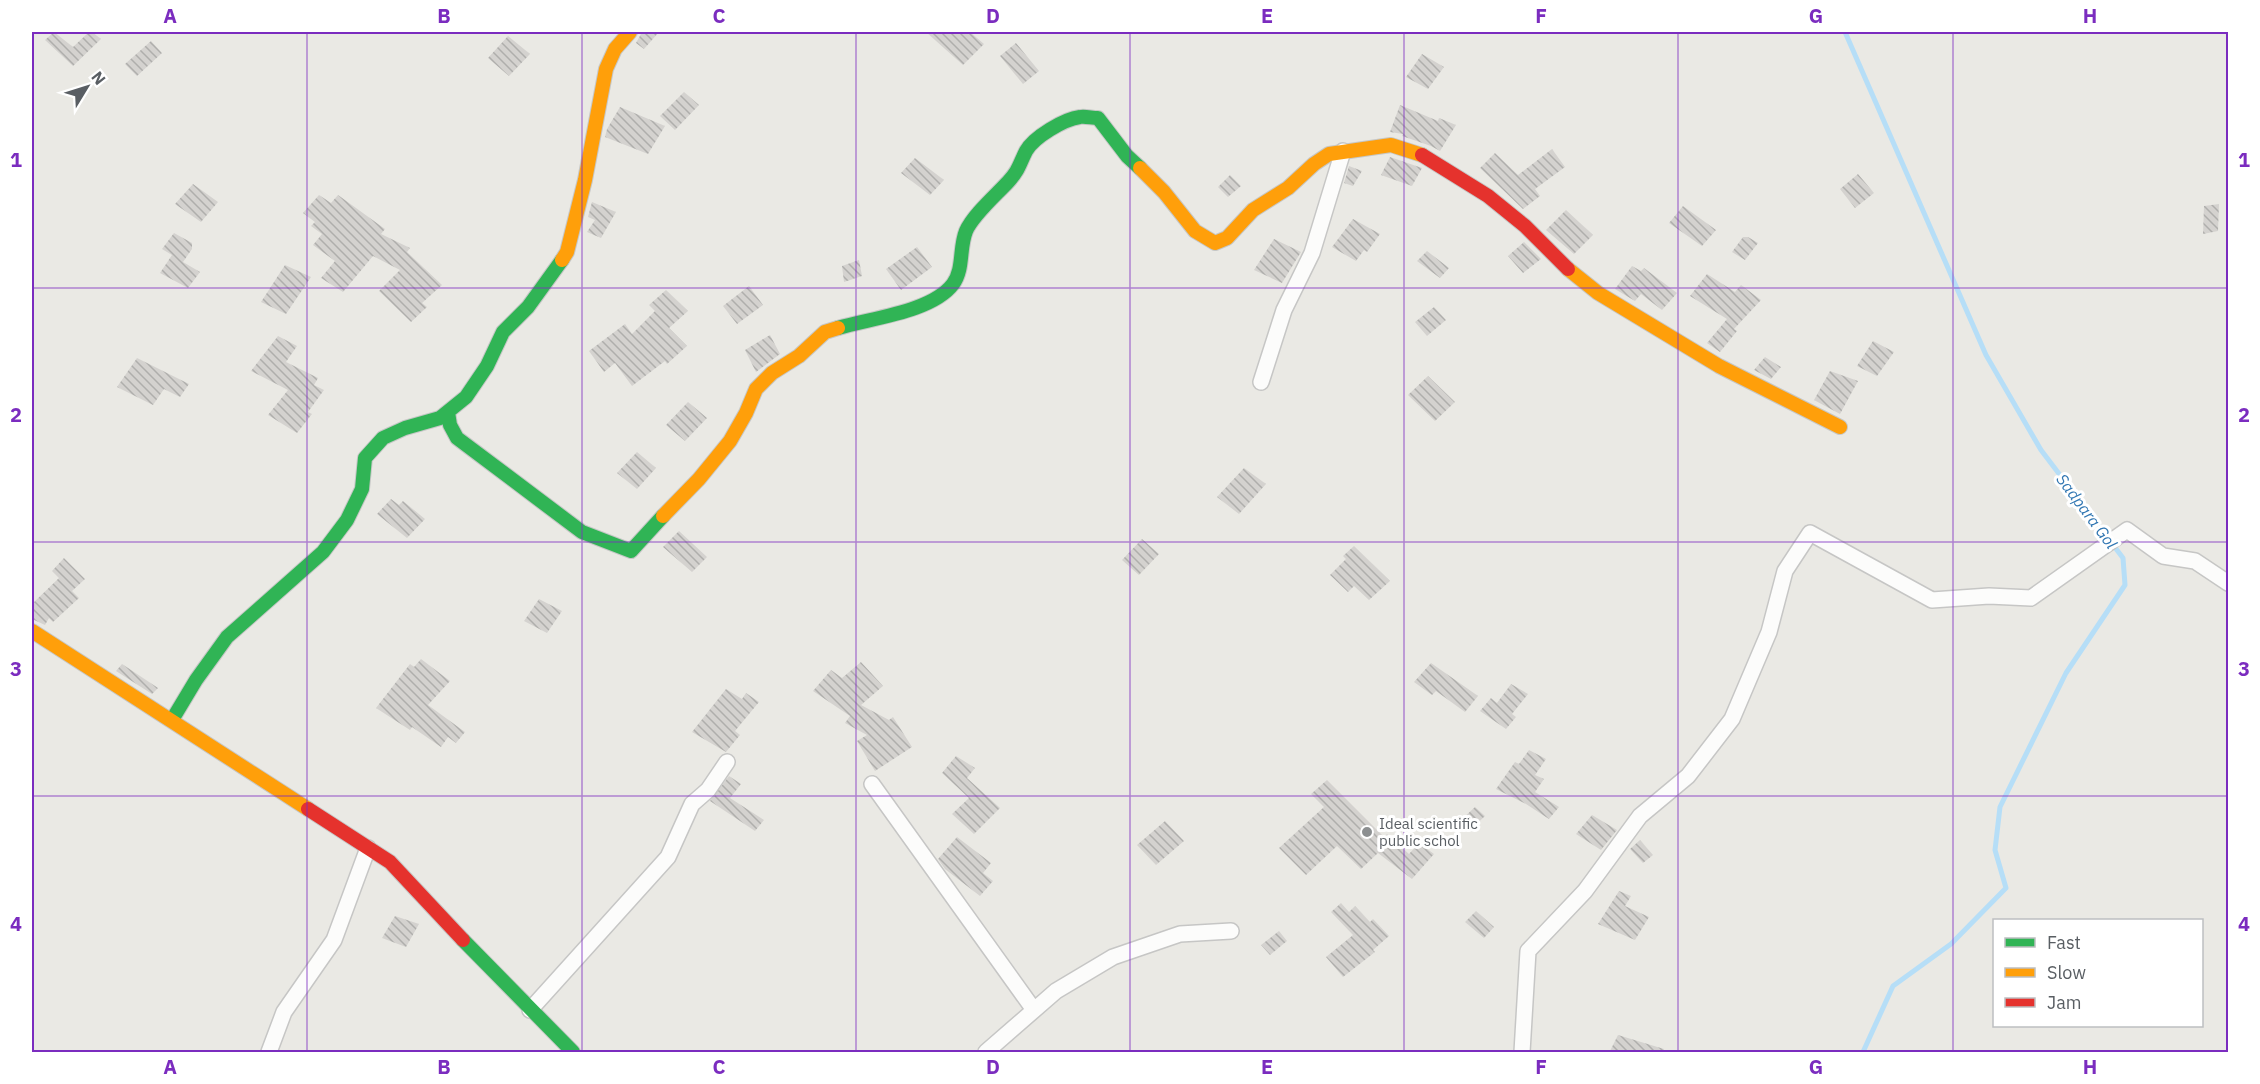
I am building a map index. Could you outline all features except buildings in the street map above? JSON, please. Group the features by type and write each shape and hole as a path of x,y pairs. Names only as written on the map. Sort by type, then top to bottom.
{"street":[{"path":"172,720 196,680 227,638 323,552 347,520 362,489 365,458 383,438 405,428 440,418 466,397 487,366 503,332 528,308 567,252 585,180 606,69 615,49 630,32"},
{"path":"448,412 450,425 457,438 582,532 631,551 699,479 730,441 756,389 772,373 798,356 825,332 915,309 944,292 952,284 959,271 966,231 974,219 1019,170 1027,150 1041,135 1072,120 1090,117 1098,118 1127,156 1164,192 1195,231 1215,243 1229,238 1252,211 1293,186 1321,157 1343,151 1391,145 1426,157 1488,196 1525,226 1576,277 1598,293 1719,366 1840,427"},
{"path":"1261,382 1284,310 1312,253 1343,151"},
{"path":"1522,1053 1528,951 1585,891 1640,816 1688,776 1732,719 1769,632 1785,571 1810,533 1932,600 1989,596 2031,598 2127,530 2163,556 2195,561 2229,583"},
{"path":"32,631 390,862 573,1053"},
{"path":"530,1010 668,857 692,804 708,790 727,762"},
{"path":"872,784 1034,1010"},
{"path":"275,1049 284,1012 334,940 368,848"},
{"path":"986,1053 1056,991 1113,957 1180,934 1231,931"}],"waterway":[{"name":"Sadpara Gol","path":"1845,32 1986,355 2041,450 2123,558 2125,585 2066,673 2000,807 1995,850 2006,888 1951,944 1893,986 1863,1052"}],"traffic: fast":[{"path":"838,328 916,308 943,294 953,284 959,272 964,238 969,225 1012,178 1030,146 1058,125 1073,118 1098,118 1127,156 1140,168"},
{"path":"172,720 196,680 227,637 323,552 347,520 362,489 365,458 383,438 405,428 440,418 466,397 487,366 503,332 528,307 562,260"},
{"path":"448,412 450,425 457,438 582,532 631,551 663,516"},
{"path":"463,940 573,1052"}],"traffic: slow":[{"path":"562,260 567,252 585,180 606,69 615,49 630,32"},
{"path":"1140,168 1164,192 1195,231 1215,243 1227,238 1253,210 1288,188 1314,164 1329,154 1391,145 1422,155"},
{"path":"1568,269 1598,293 1719,366 1840,427"},
{"path":"663,516 699,479 730,441 756,389 772,373 799,356 825,332 838,328"},
{"path":"32,631 308,809"}],"traffic: jam":[{"path":"1422,155 1488,196 1525,226 1568,269"},
{"path":"308,809 390,862 463,940"}],"place":[{"name":"Ideal scientific public schol","path":"1367,832"}]}
